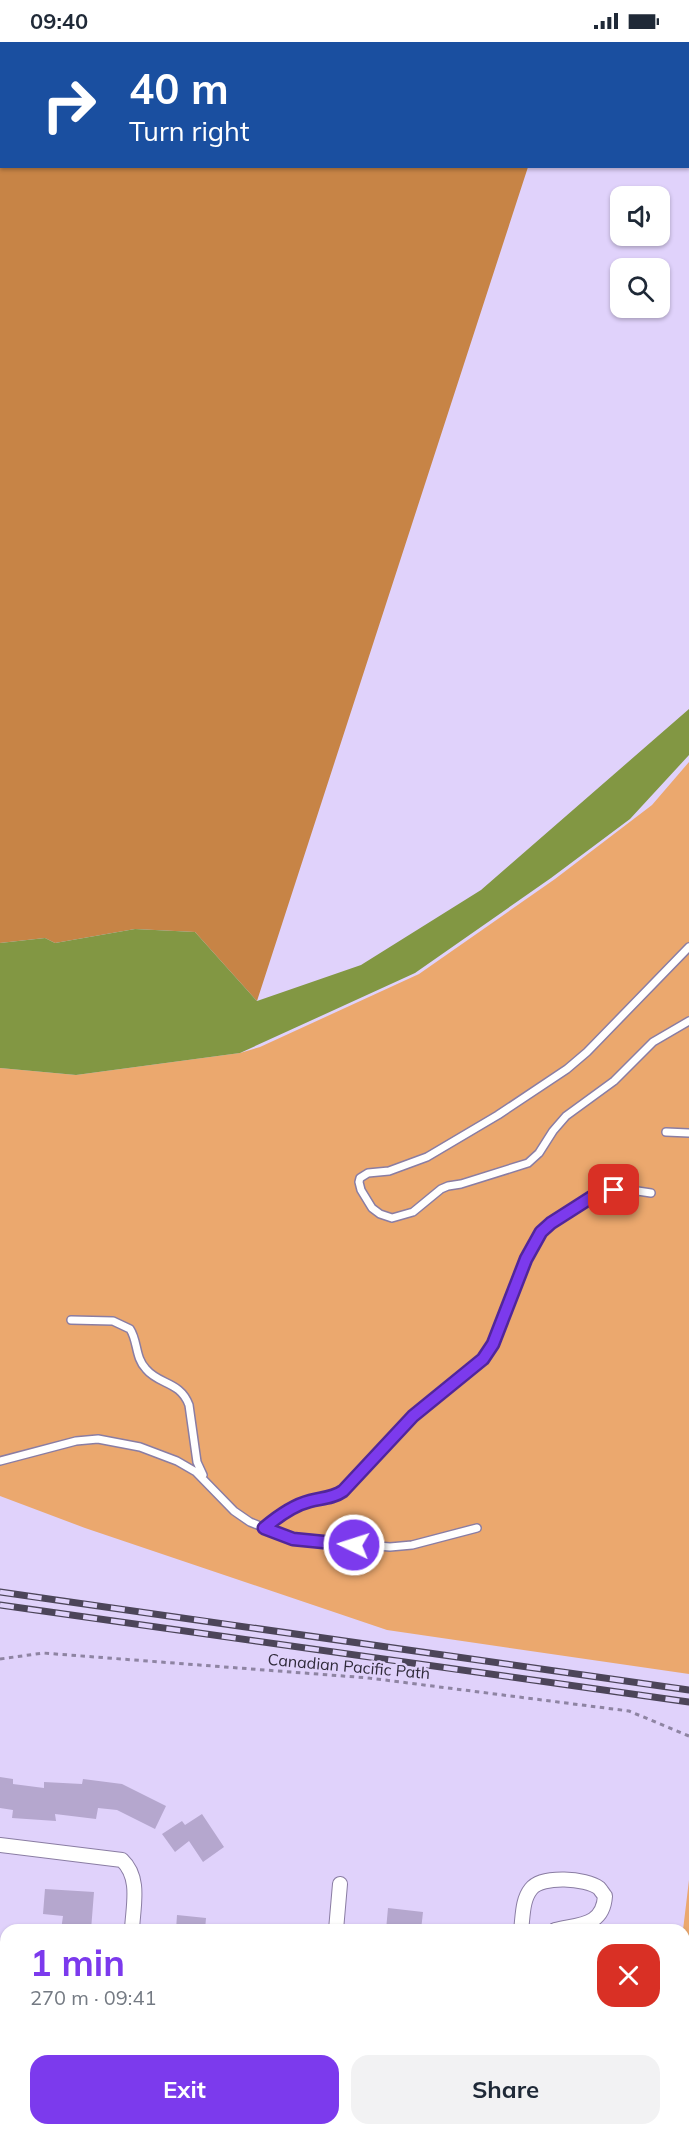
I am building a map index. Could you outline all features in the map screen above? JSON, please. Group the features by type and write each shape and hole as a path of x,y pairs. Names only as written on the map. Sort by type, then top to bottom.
{"street":[{"path":"0,1845 122,1860 131,1869 134,1882 132,1924"},
{"path":"522,1924 525,1900 532,1887 552,1879 590,1884 599,1888 605,1896 604,1908 599,1916 591,1922 582,1924"},
{"path":"337,1924 340,1884"}],"lane":[{"path":"689,947 587,1052 567,1069 498,1115 427,1157 389,1171 372,1171 364,1175 359,1182 365,1200 380,1214 392,1218 398,1217 413,1212 448,1186 528,1163 539,1153 566,1116 614,1081 654,1042 689,1021"},
{"path":"666,1131 689,1133"},
{"path":"264,1528 288,1511 310,1501 336,1496 343,1491 413,1416 483,1359 501,1325 530,1251 541,1232 551,1223 598,1193 631,1190 651,1193"},
{"path":"72,1320 113,1321 130,1329 138,1356 147,1371 175,1386 186,1397 197,1462 201,1473 211,1487"},
{"path":"0,1461 76,1441 98,1439 140,1448 177,1461 196,1472 234,1511 250,1522 293,1539 390,1547 412,1545 477,1528"}],"path":[{"name":"Canadian Pacific Path","path":"0,1659 43,1653 369,1678 629,1711 689,1736"}],"shaded area":[{"path":"0,168 528,168 257,1001 195,932 135,929 55,943 45,938 0,943"},
{"path":"689,709 689,755 630,819 551,878 415,973 240,1053 76,1075 0,1068 0,943 45,938 55,943 135,929 195,932 257,1001 361,965 481,890"},
{"path":"689,762 689,1674 387,1630 85,1528 0,1496 0,1068 76,1075 240,1053 260,1047 419,974 555,879 652,805"},
{"path":"689,1880 689,1924 684,1924"}],"building":[{"path":"0,1777 13,1779 13,1784 44,1788 44,1782 82,1784 83,1779 122,1784 166,1806 155,1829 117,1810 98,1808 96,1819 55,1814 56,1821 12,1818 13,1810 0,1808"},
{"path":"202,1814 224,1847 203,1862 189,1841 175,1852 162,1834 182,1821 185,1825"},
{"path":"45,1889 94,1892 91,1924 62,1924 63,1916 43,1914"},
{"path":"388,1908 423,1912 422,1924 387,1924"},
{"path":"177,1915 206,1918 206,1924 176,1924"}],"railway":[{"path":"0,1592 689,1690"},
{"path":"0,1605 689,1702"}],"route":[{"path":"354,1545 293,1539 264,1528 288,1511 310,1501 336,1496 343,1491 413,1416 483,1359 493,1344 526,1259 541,1232 598,1193 614,1190"}]}
